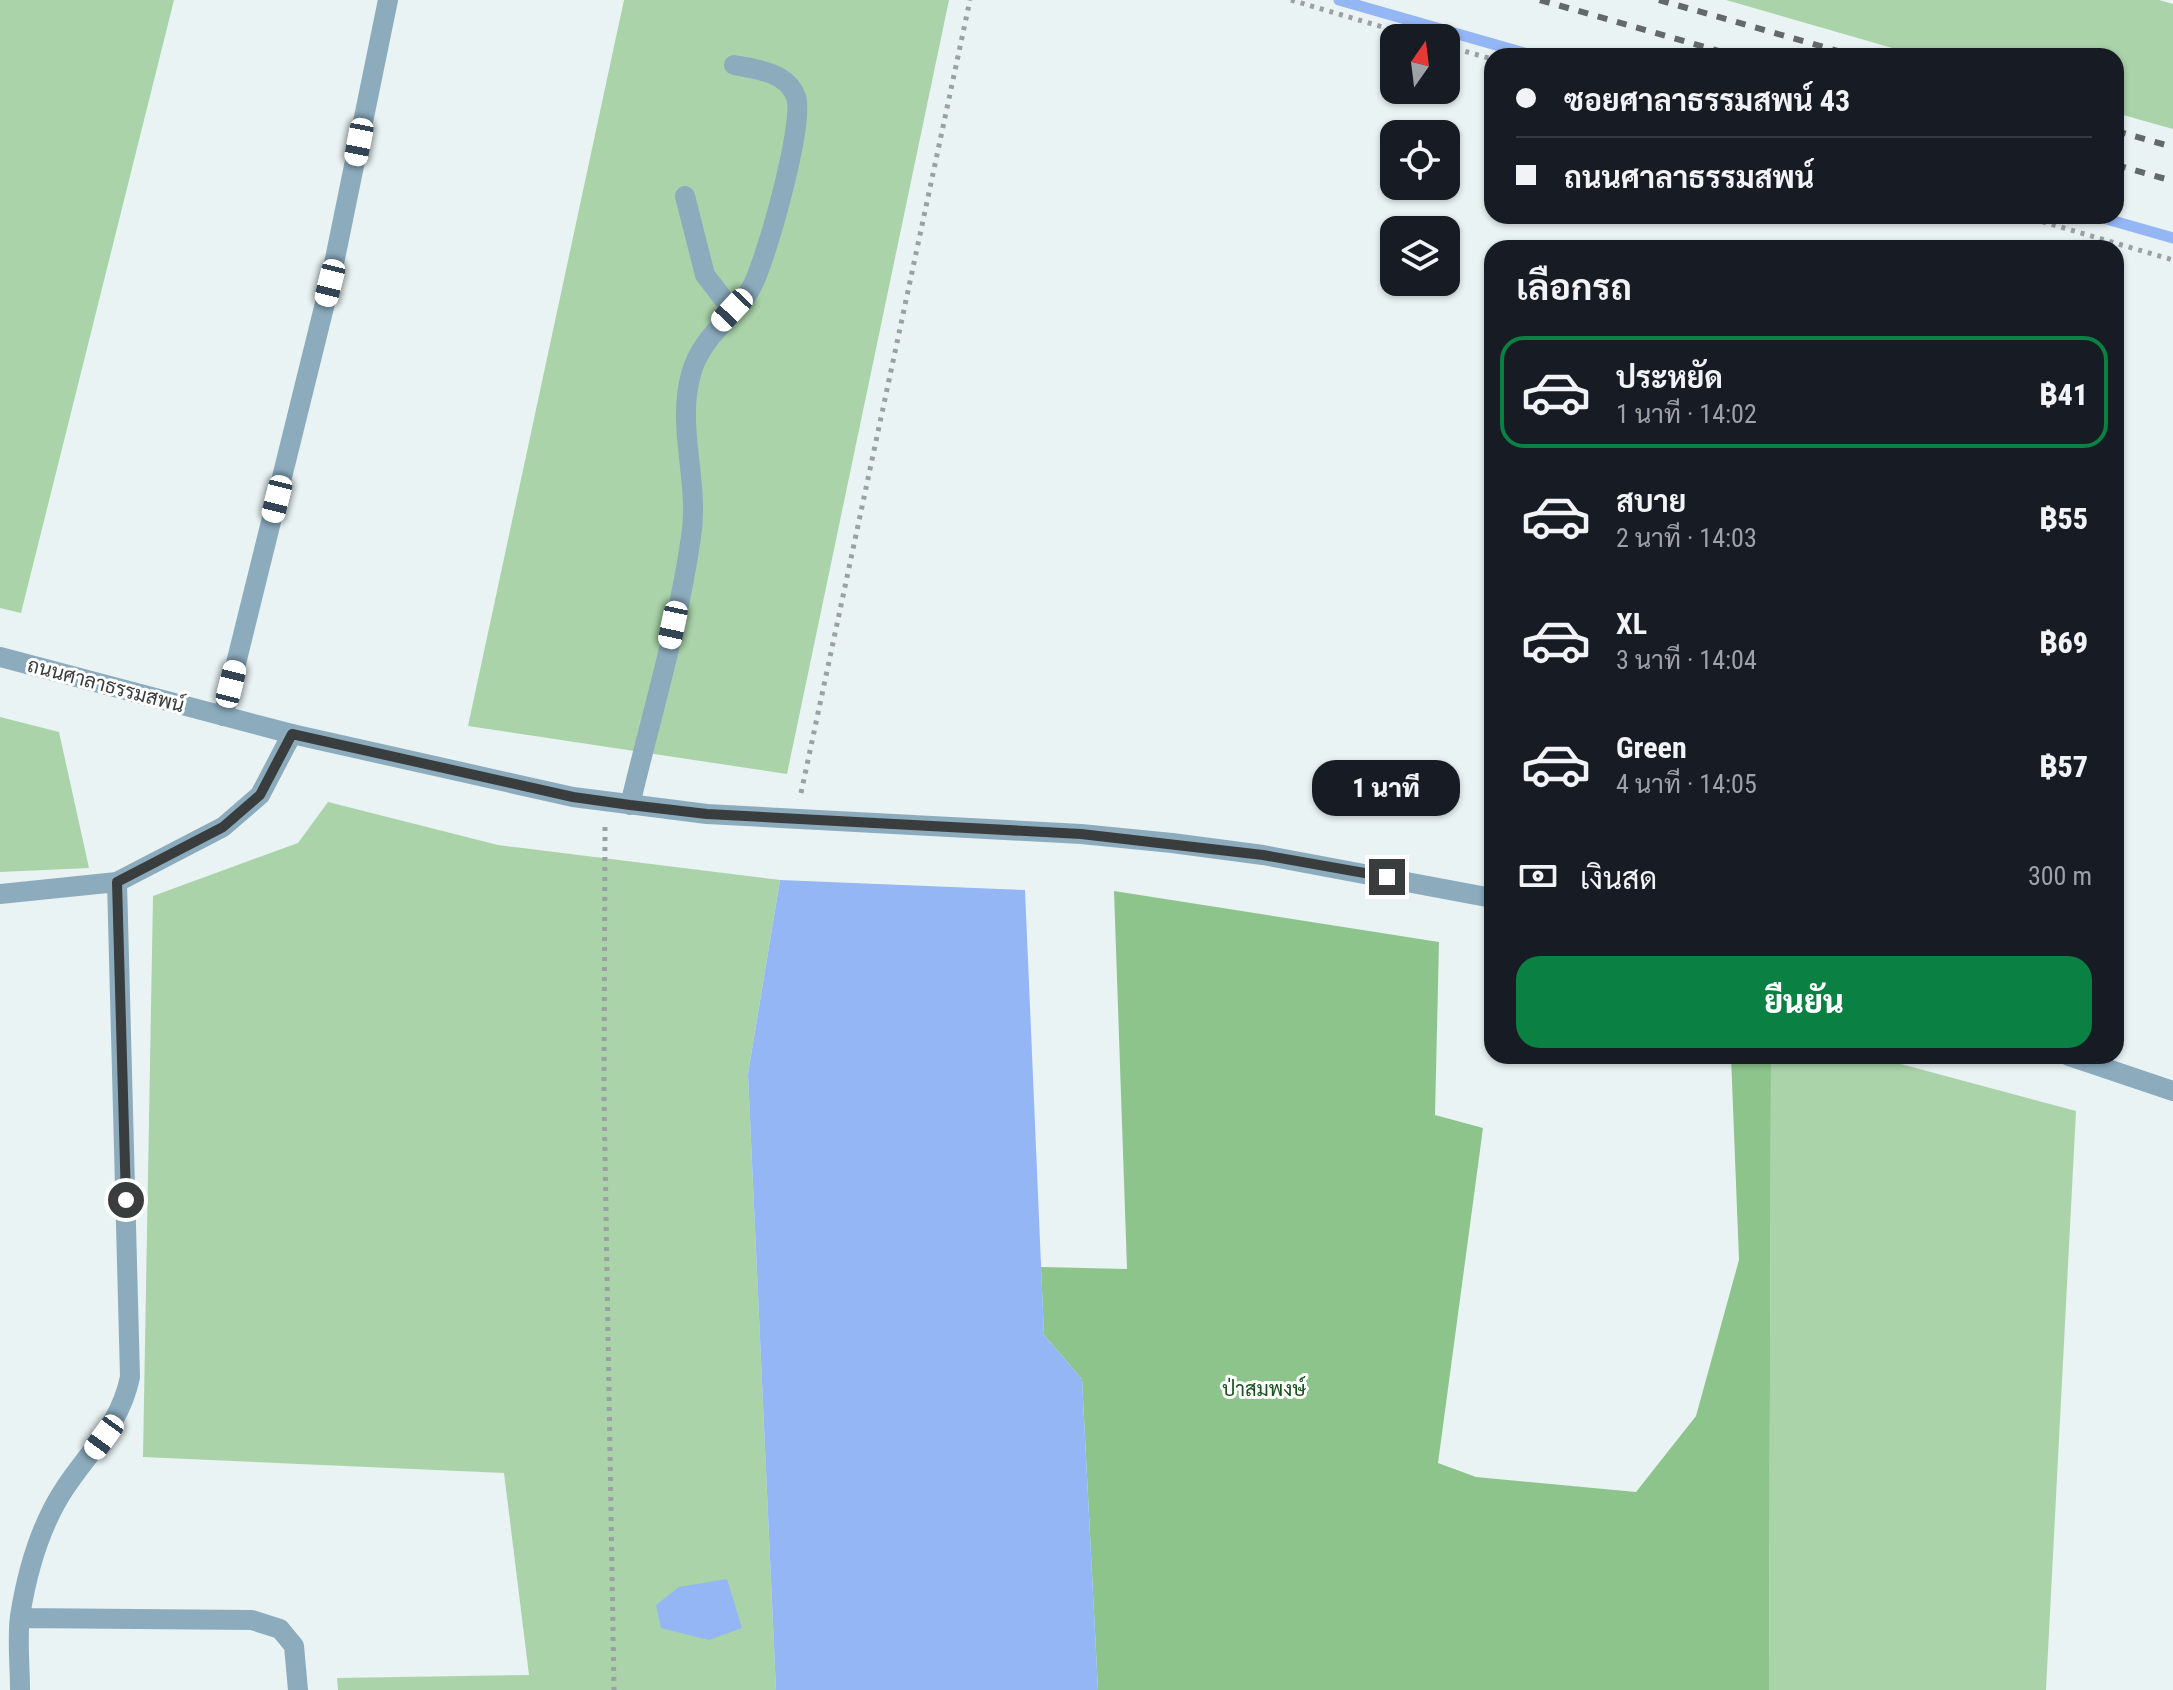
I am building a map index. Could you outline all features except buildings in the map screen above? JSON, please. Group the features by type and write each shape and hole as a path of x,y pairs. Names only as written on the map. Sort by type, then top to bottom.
{"street":[{"path":"223,716 330,283 388,0"},
{"path":"630,805 667,655 692,534 684,418 691,373 710,334 749,292 765,258 796,128 797,97 784,80 769,72 734,65"},
{"path":"685,196 705,275 732,310"},
{"name":"ถนนศาลาธรรมสพน์","path":"0,657 292,734 573,797 707,814 1081,834 1172,843 1263,855 1484,896"},
{"path":"0,894 117,882 223,827 260,795 292,734"},
{"path":"20,1690 20,1618 30,1570 46,1522 65,1488 114,1422 126,1396 130,1377 117,882"},
{"path":"2093,1064 2173,1091"},
{"path":"20,1618 252,1620 280,1629 294,1646 298,1690"}],"path":[{"path":"796,818 970,0"},
{"path":"1291,0 1380,26"},
{"path":"1460,50 1484,57"},
{"path":"2050,224 2105,240"},
{"path":"2124,246 2173,260"},
{"path":"605,801 604,1095 614,1690"}],"green space":[{"path":"0,0 174,0 21,613 0,608"},
{"path":"624,0 949,0 787,774 468,726"},
{"path":"1726,0 2159,0 2173,4 2173,129 2124,115 2124,48 1892,48"},
{"path":"0,717 59,732 89,868 0,872"},
{"path":"328,802 498,845 780,880 748,1074 776,1690 338,1690 337,1678 529,1675 504,1473 143,1457 153,896 298,843"},
{"name":"ป่าสมพงษ์","path":"1114,891 1439,942 1435,1115 1483,1128 1438,1463 1476,1477 1636,1492 1696,1416 1739,1260 1731,1064 1771,1064 1769,1690 1098,1690 1082,1379 1044,1335 1041,1267 1127,1269"},
{"path":"1771,1064 1901,1064 2076,1111 2046,1690 1769,1690"}],"water":[{"path":"780,880 1025,890 1044,1335 1082,1379 1098,1690 776,1690 748,1074"},
{"path":"727,1579 742,1628 709,1640 661,1628 656,1605 679,1587"}],"waterway":[{"path":"1339,0 1507,48"},
{"path":"2124,224 2173,238"}],"railway":[{"path":"1540,0 1708,48"},
{"path":"1659,0 1827,48"},
{"path":"2124,133 2173,147"},
{"path":"2124,167 2173,181"}],"route":[{"path":"126,1200 117,882 223,827 260,795 292,734 573,797 630,805 707,814 1081,834 1263,855 1387,877"}]}
